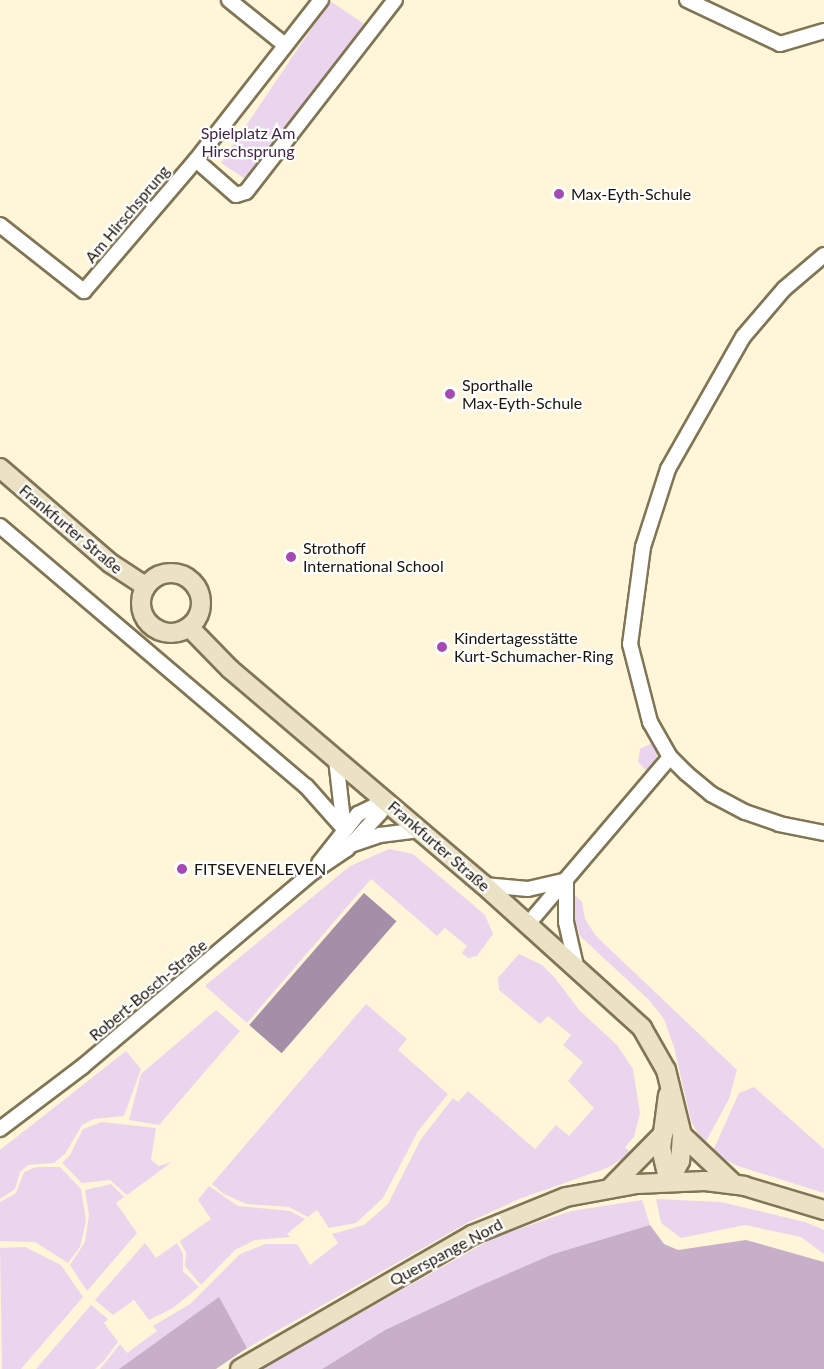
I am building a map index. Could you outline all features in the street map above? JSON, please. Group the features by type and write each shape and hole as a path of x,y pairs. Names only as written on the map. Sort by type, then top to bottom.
{"street":[{"path":"229,0 285,45"},
{"name":"Am Hirschsprung","path":"0,225 84,291 196,159 321,0"},
{"path":"196,159 236,195 246,192 395,0"},
{"path":"687,0 780,45 824,31"},
{"path":"824,255 784,289 743,337 668,469 654,509 636,579 630,644 650,722 670,757 724,802 778,824 824,833"},
{"name":"Frankfurter Straße","path":"0,468 110,563 145,586"},
{"path":"0,526 306,786 344,829"},
{"path":"166,573 182,574 191,580 198,589 200,609 189,627 172,633 154,628 140,604 145,586 166,573"},
{"name":"Frankfurter Straße","path":"189,627 230,669 484,885 642,1028 662,1058 682,1135 680,1161 669,1182"},
{"path":"528,924 670,757"},
{"path":"336,759 344,829"},
{"name":"Robert-Bosch-Straße","path":"313,872 344,829 358,814 386,801"},
{"name":"Robert-Bosch-Straße","path":"0,1129 107,1046 313,872 352,844 380,813 386,801"},
{"path":"352,844 380,835 420,830"},
{"path":"484,885 528,889 566,880"},
{"path":"566,880 566,922 576,966"},
{"name":"Frankfurter Straße","path":"669,1081 662,1155 669,1182"},
{"path":"610,1188 663,1134"},
{"path":"682,1135 734,1184"},
{"path":"669,1182 734,1184 824,1210"},
{"name":"Querspange Nord","path":"240,1369 472,1235 566,1197 610,1188 669,1182"}],"green space":[{"name":"Spielplatz Am Hirschsprung","path":"330,1 366,25 257,187 221,163"},
{"path":"654,742 658,754 648,772 638,762 640,749"},
{"path":"389,849 413,854 485,915 493,934 477,956 468,958 462,953 467,946 445,928 437,936 371,879 247,1023 205,986 350,866"},
{"path":"575,895 582,902 585,919 596,936 737,1070 729,1099 704,1145 691,1121 674,1047 664,1019 649,1000 580,936 574,917"},
{"path":"519,954 542,965 555,978 580,1011 617,1045 633,1069 640,1113 634,1137 625,1147 630,1152 627,1156 607,1168 519,1199 467,1223 247,1348 218,1298 119,1369 100,1369 120,1344 127,1353 157,1331 153,1326 190,1304 240,1254 266,1244 297,1244 310,1265 338,1243 332,1234 364,1225 388,1204 421,1139 453,1098 458,1102 468,1091 535,1149 556,1125 569,1136 594,1108 568,1081 583,1062 563,1045 571,1035 548,1016 540,1024 499,990 498,978"},
{"path":"366,1004 407,1039 398,1050 448,1094 418,1131 383,1198 356,1223 329,1228 317,1210 308,1217 289,1207 246,1204 224,1194 212,1184"},
{"path":"216,1010 240,1031 159,1125 129,1120 141,1074"},
{"path":"126,1051 141,1069 124,1116 94,1119 82,1125 65,1154 54,1163 28,1165 20,1172 15,1189 0,1199 0,1150"},
{"path":"754,1087 824,1149 824,1193 738,1166 712,1153 739,1093"},
{"path":"102,1122 156,1128 151,1160 159,1166 172,1162 127,1195 110,1180 82,1183 62,1163 70,1155 83,1129"},
{"path":"36,1167 60,1167 81,1189 86,1221 80,1247 68,1263 35,1242 0,1241 0,1202 16,1193 24,1172"},
{"path":"111,1184 124,1197 116,1203 137,1233 87,1291 70,1265 85,1242 89,1215 85,1190"},
{"path":"209,1186 238,1206 290,1211 305,1219 287,1234 290,1237 255,1240 235,1250 201,1285 185,1266 186,1253 180,1241 211,1219 198,1200"},
{"path":"656,1199 721,1202 805,1222 824,1230 824,1254 801,1237 745,1225 681,1238 661,1223"},
{"path":"642,1200 650,1225 553,1254 477,1287 385,1330 322,1369 262,1369 495,1237 571,1211"},
{"path":"145,1243 156,1258 177,1243 183,1254 183,1271 199,1287 173,1308 149,1320 134,1300 113,1315 95,1300"},
{"path":"25,1247 61,1265 83,1297 21,1369 2,1369 0,1248"},
{"path":"91,1305 108,1319 104,1323 118,1342 103,1362 95,1369 36,1369"}],"shaded area":[{"path":"364,893 396,921 282,1053 249,1025"},
{"path":"650,1225 664,1244 678,1250 746,1240 824,1262 824,1369 322,1369 385,1330 477,1287 553,1254"},
{"path":"219,1297 247,1348 216,1369 119,1369"}],"place":[{"name":"Max-Eyth-Schule","path":"559,194"},
{"name":"Sporthalle Max-Eyth-Schule","path":"450,394"},
{"name":"Strothoff International School","path":"291,557"},
{"name":"Kindertagesstätte Kurt-Schumacher-Ring","path":"442,647"},
{"name":"FITSEVENELEVEN","path":"182,869"}]}
